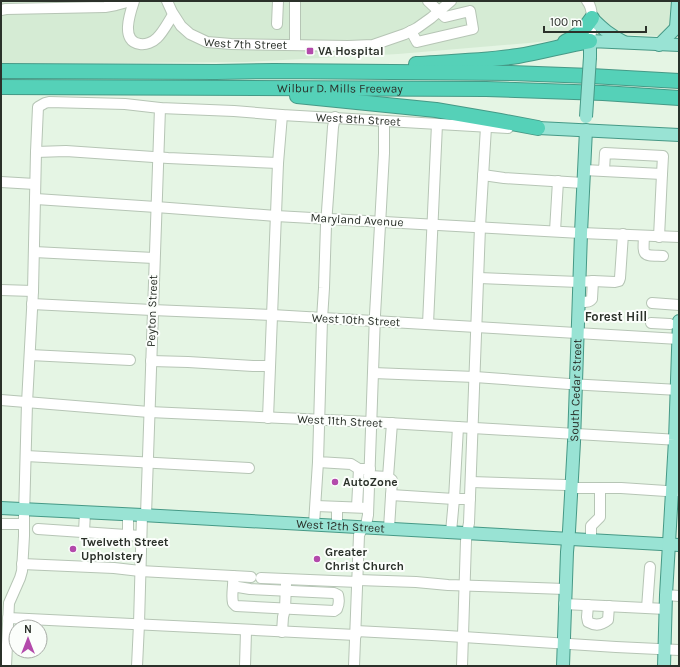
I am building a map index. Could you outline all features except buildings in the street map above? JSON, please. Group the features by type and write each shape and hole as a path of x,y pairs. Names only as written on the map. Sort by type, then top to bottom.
{"highway":[{"path":"553,48 575,37 586,28 592,18"},
{"path":"274,70 476,60 521,56 590,41"},
{"name":"Wilbur D. Mills Freeway","path":"1,71 216,72 274,70 511,73 679,81"},
{"name":"Wilbur D. Mills Freeway","path":"1,87 486,89 603,93 679,98"},
{"path":"214,87 412,107 500,120 538,128"}],"main road":[{"path":"659,45 676,27 678,1"},
{"path":"592,18 603,29 627,43"},
{"path":"590,41 679,46"},
{"name":"South Cedar Street","path":"586,117 590,41"},
{"name":"West 8th Street","path":"538,128 679,135"},
{"name":"South Cedar Street","path":"563,666 564,604 574,433 586,130"},
{"path":"664,666 666,595 674,545 679,339 665,323"},
{"name":"West 12th Street","path":"1,508 389,528 674,545"}],"street":[{"path":"84,1 93,7"},
{"path":"3,10 105,7 118,2 132,1 128,32 135,43 141,45 150,43 157,38 173,15"},
{"name":"West 7th Street","path":"167,1 173,15 181,26 190,34 207,42 355,46 373,45 411,31 431,18 451,1"},
{"path":"277,24 278,1"},
{"path":"295,1 296,45"},
{"path":"411,31 417,42 473,29 470,11 445,17 428,1"},
{"path":"587,1 592,11 592,18"},
{"name":"South Cedar Street","path":"590,41 592,18"},
{"name":"West 8th Street","path":"36,152 38,107 49,102 125,104 160,108 234,111 486,127 538,128"},
{"name":"Peyton Street","path":"136,666 139,624 141,536 148,463 160,108"},
{"path":"268,418 278,163 282,115"},
{"name":"South Cedar Street","path":"586,117 586,130"},
{"path":"314,524 320,419 322,318 327,218 333,127 335,118"},
{"path":"354,666 359,535 366,525 370,473 375,322 384,153 384,120"},
{"path":"428,324 437,124"},
{"path":"462,666 464,585 467,533 470,523 480,227 486,127"},
{"path":"6,666 9,603 20,578 22,564 27,403 33,291 36,152 66,151 278,163"},
{"path":"604,171 604,153 663,156 660,236"},
{"path":"584,170 662,174"},
{"path":"483,175 504,178 583,183"},
{"path":"555,231 558,181"},
{"path":"1,182 35,184"},
{"name":"Maryland Avenue","path":"36,199 276,216 679,237"},
{"path":"479,278 579,282 619,281 622,234"},
{"path":"644,236 645,254 663,256"},
{"path":"34,252 154,258"},
{"path":"579,301 588,302 592,299 593,281"},
{"path":"1,290 33,291"},
{"path":"652,303 679,305"},
{"name":"West 10th Street","path":"32,304 272,315 679,339"},
{"path":"660,338 665,323"},
{"path":"30,355 130,360"},
{"path":"151,361 270,366"},
{"path":"373,373 475,377 575,385 678,390"},
{"name":"West 11th Street","path":"1,400 149,412 320,419 677,440"},
{"path":"388,477 392,423"},
{"path":"451,532 458,427"},
{"path":"26,456 249,468"},
{"path":"318,462 351,464 359,469 388,477 392,480 389,528"},
{"path":"357,507 359,469"},
{"path":"471,482 571,486 577,488 621,488 676,491"},
{"path":"591,540 591,526 600,517 600,488"},
{"path":"391,495 470,499"},
{"path":"316,506 368,508"},
{"path":"337,526 338,507"},
{"path":"84,532 85,512"},
{"path":"128,514 128,535"},
{"path":"1,524 24,524"},
{"path":"38,529 141,536"},
{"path":"22,564 114,568 234,581 251,577"},
{"path":"647,608 650,567"},
{"path":"261,578 416,582 448,585 565,589"},
{"path":"282,632 285,609 286,579"},
{"path":"234,581 238,587 250,589 334,593 338,595 339,598 338,609 334,611 236,606 233,603 232,598 234,581"},
{"path":"666,595 679,596"},
{"path":"564,604 666,609"},
{"path":"588,605 587,617 588,622 591,624 600,624 608,620 609,606"},
{"path":"8,618 246,631 463,637 679,650"},
{"path":"245,666 246,631"}],"shaded area":[{"path":"1,1 674,1 671,26 661,36 615,34 398,54 245,62 121,63 1,63"}],"place":[{"name":"VA Hospital","path":"310,51"},
{"name":"AutoZone","path":"335,482"},
{"name":"Twelveth Street Upholstery","path":"73,549"},
{"name":"Greater Christ Church","path":"317,559"}],"district":[{"name":"Forest Hill","path":"616,316"}]}
